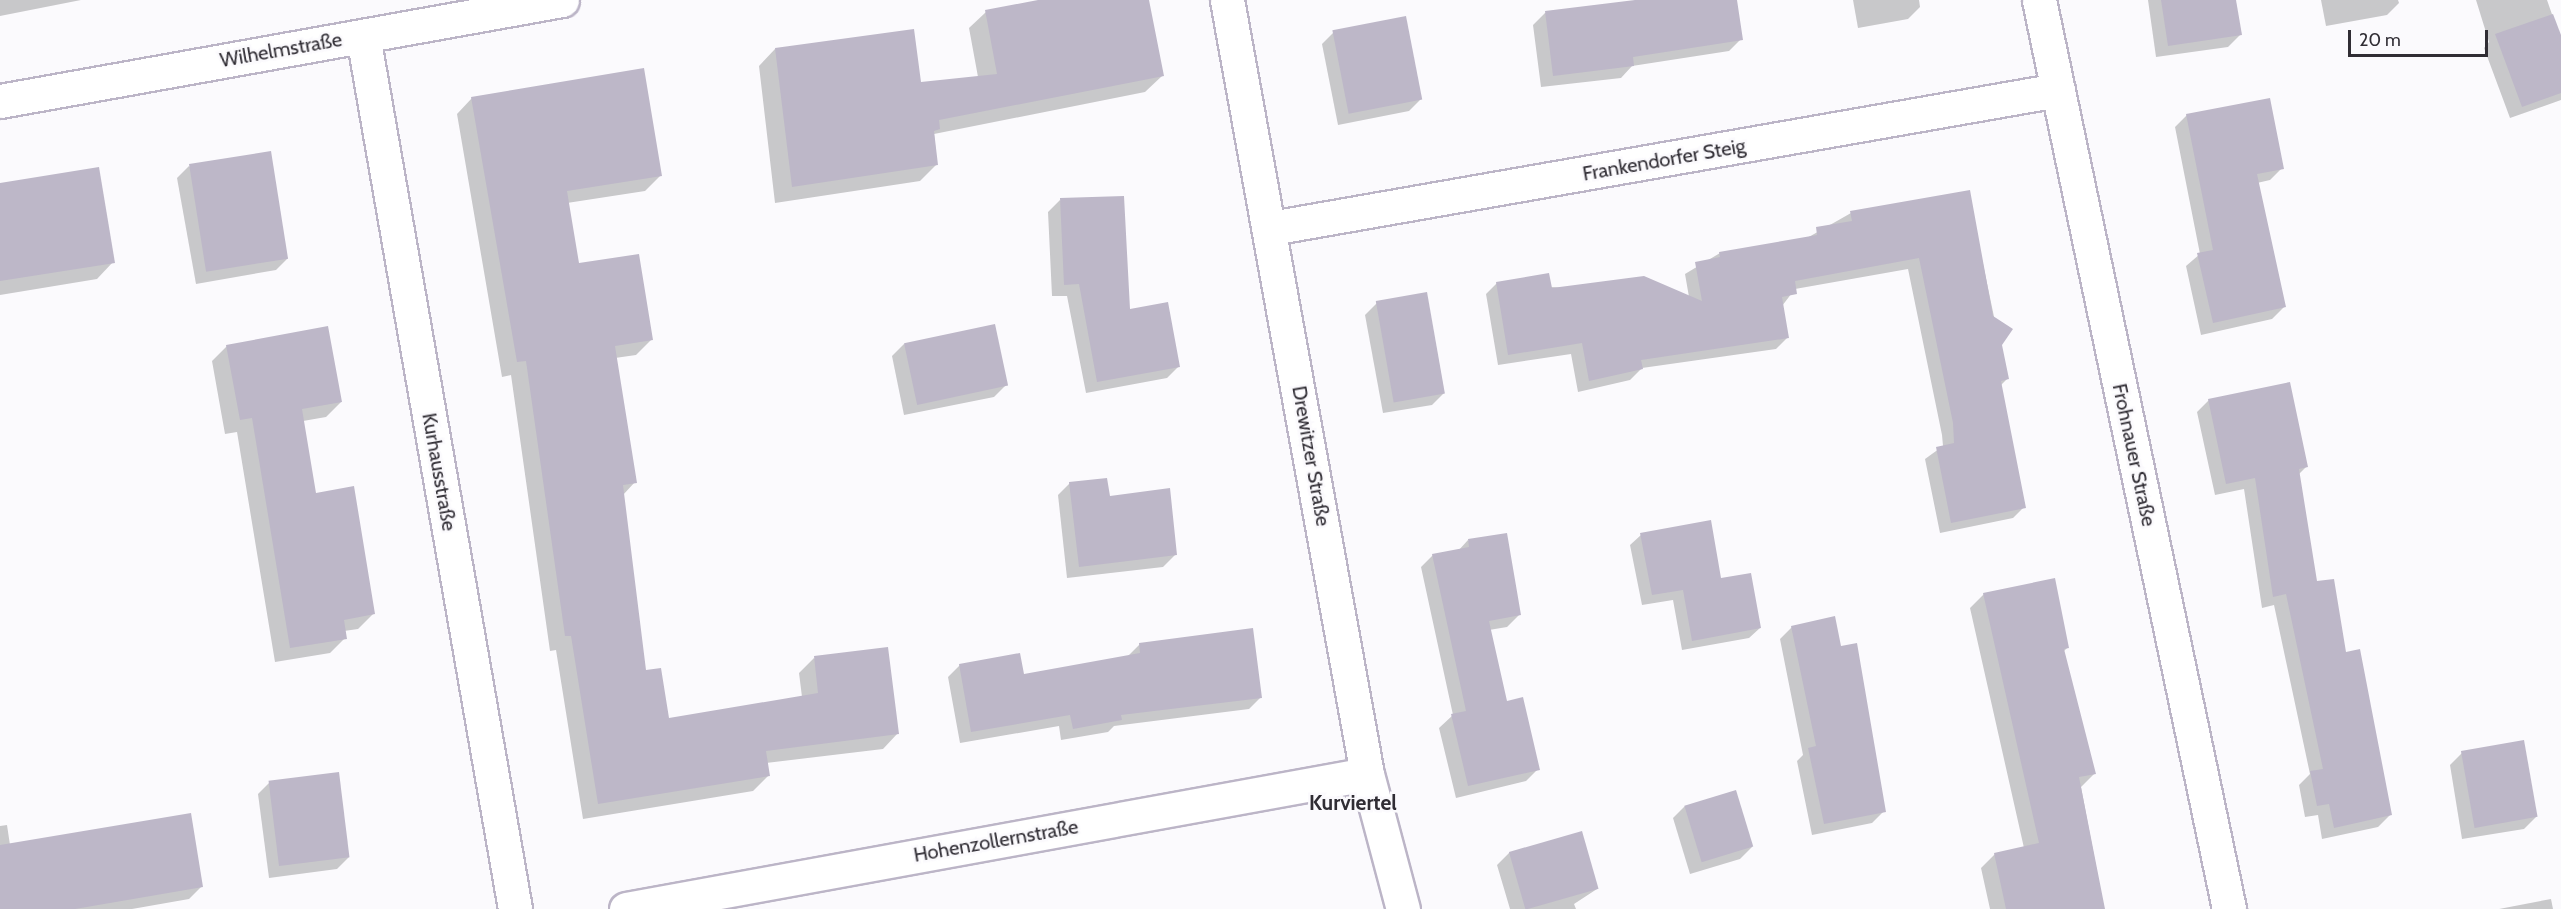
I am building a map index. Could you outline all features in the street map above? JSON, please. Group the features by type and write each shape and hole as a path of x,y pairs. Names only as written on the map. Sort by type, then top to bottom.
{"street":[{"name":"Wilhelmstraße","path":"0,101 562,0"},
{"name":"Drewitzer Straße","path":"1227,0 1271,228 1367,774 1403,909"},
{"name":"Frohnauer Straße","path":"2039,0 2229,909"},
{"name":"Kurhausstraße","path":"363,36 515,909"},
{"name":"Frankendorfer Steig","path":"1271,228 2058,90"},
{"name":"Hohenzollernstraße","path":"626,909 1367,774"}],"building":[{"path":"1038,0 1149,0 1164,76 939,120 940,129 934,131 938,165 792,187 775,48 914,29 921,82 997,74 985,10"},
{"path":"1635,0 1737,0 1743,40 1633,57 1634,66 1553,76 1545,11"},
{"path":"2161,0 2236,0 2242,35 2168,46"},
{"path":"2553,14 2561,35 2561,93 2522,107 2495,34"},
{"path":"1406,16 1422,99 1349,114 1332,30"},
{"path":"644,68 662,176 567,191 579,263 639,254 653,340 615,346 637,483 623,485 646,670 661,668 669,718 818,693 814,656 888,647 899,734 766,751 770,776 598,804 571,636 565,636 526,361 517,362 471,97"},
{"path":"2270,98 2284,169 2257,174 2286,307 2213,323 2197,253 2213,250 2186,114"},
{"path":"271,151 288,259 206,272 189,164"},
{"path":"99,167 115,263 0,281 0,183"},
{"path":"1970,190 1993,316 2013,329 2002,345 2009,379 2001,381 2026,508 1951,523 1936,447 1954,443 1953,423 1919,258 1795,281 1797,294 1782,297 1789,338 1641,360 1643,369 1589,381 1582,343 1508,355 1496,282 1549,273 1552,288 1644,276 1702,301 1695,262 1720,257 1719,252 1817,235 1816,227 1852,221 1850,211"},
{"path":"1124,196 1130,309 1168,302 1180,367 1097,382 1079,284 1064,285 1060,198"},
{"path":"1427,292 1445,393 1394,402 1376,301"},
{"path":"995,324 1008,386 917,405 904,343"},
{"path":"328,326 342,402 302,409 316,493 354,486 375,614 344,620 347,639 290,648 252,418 240,420 226,345"},
{"path":"2290,382 2308,467 2299,469 2317,581 2334,579 2346,652 2360,649 2392,815 2334,828 2329,804 2317,806 2310,771 2323,769 2286,594 2273,597 2255,478 2226,484 2208,399"},
{"path":"1107,478 1110,496 1170,488 1177,555 1079,567 1069,482"},
{"path":"1711,520 1721,578 1751,573 1761,628 1692,641 1683,590 1652,595 1640,533"},
{"path":"1507,533 1521,615 1489,621 1507,701 1523,697 1540,770 1468,786 1451,714 1466,711 1432,554 1469,547 1468,539"},
{"path":"2055,578 2069,648 2064,649 2096,774 2079,777 2105,909 2006,909 1994,853 2039,843 1983,593"},
{"path":"1835,616 1841,646 1857,643 1886,812 1824,824 1808,748 1816,746 1791,626"},
{"path":"1253,628 1262,698 1121,715 1122,720 1073,729 1070,715 971,732 959,664 1020,653 1024,674 1140,653 1139,643"},
{"path":"2524,740 2538,817 2475,828 2461,751"},
{"path":"339,772 349,857 279,866 269,781"},
{"path":"1736,790 1753,846 1702,862 1684,806"},
{"path":"191,813 203,887 75,909 0,909 0,845"},
{"path":"1582,831 1599,889 1525,909 1509,852"}],"district":[{"name":"Kurviertel","path":"1353,803"}]}
